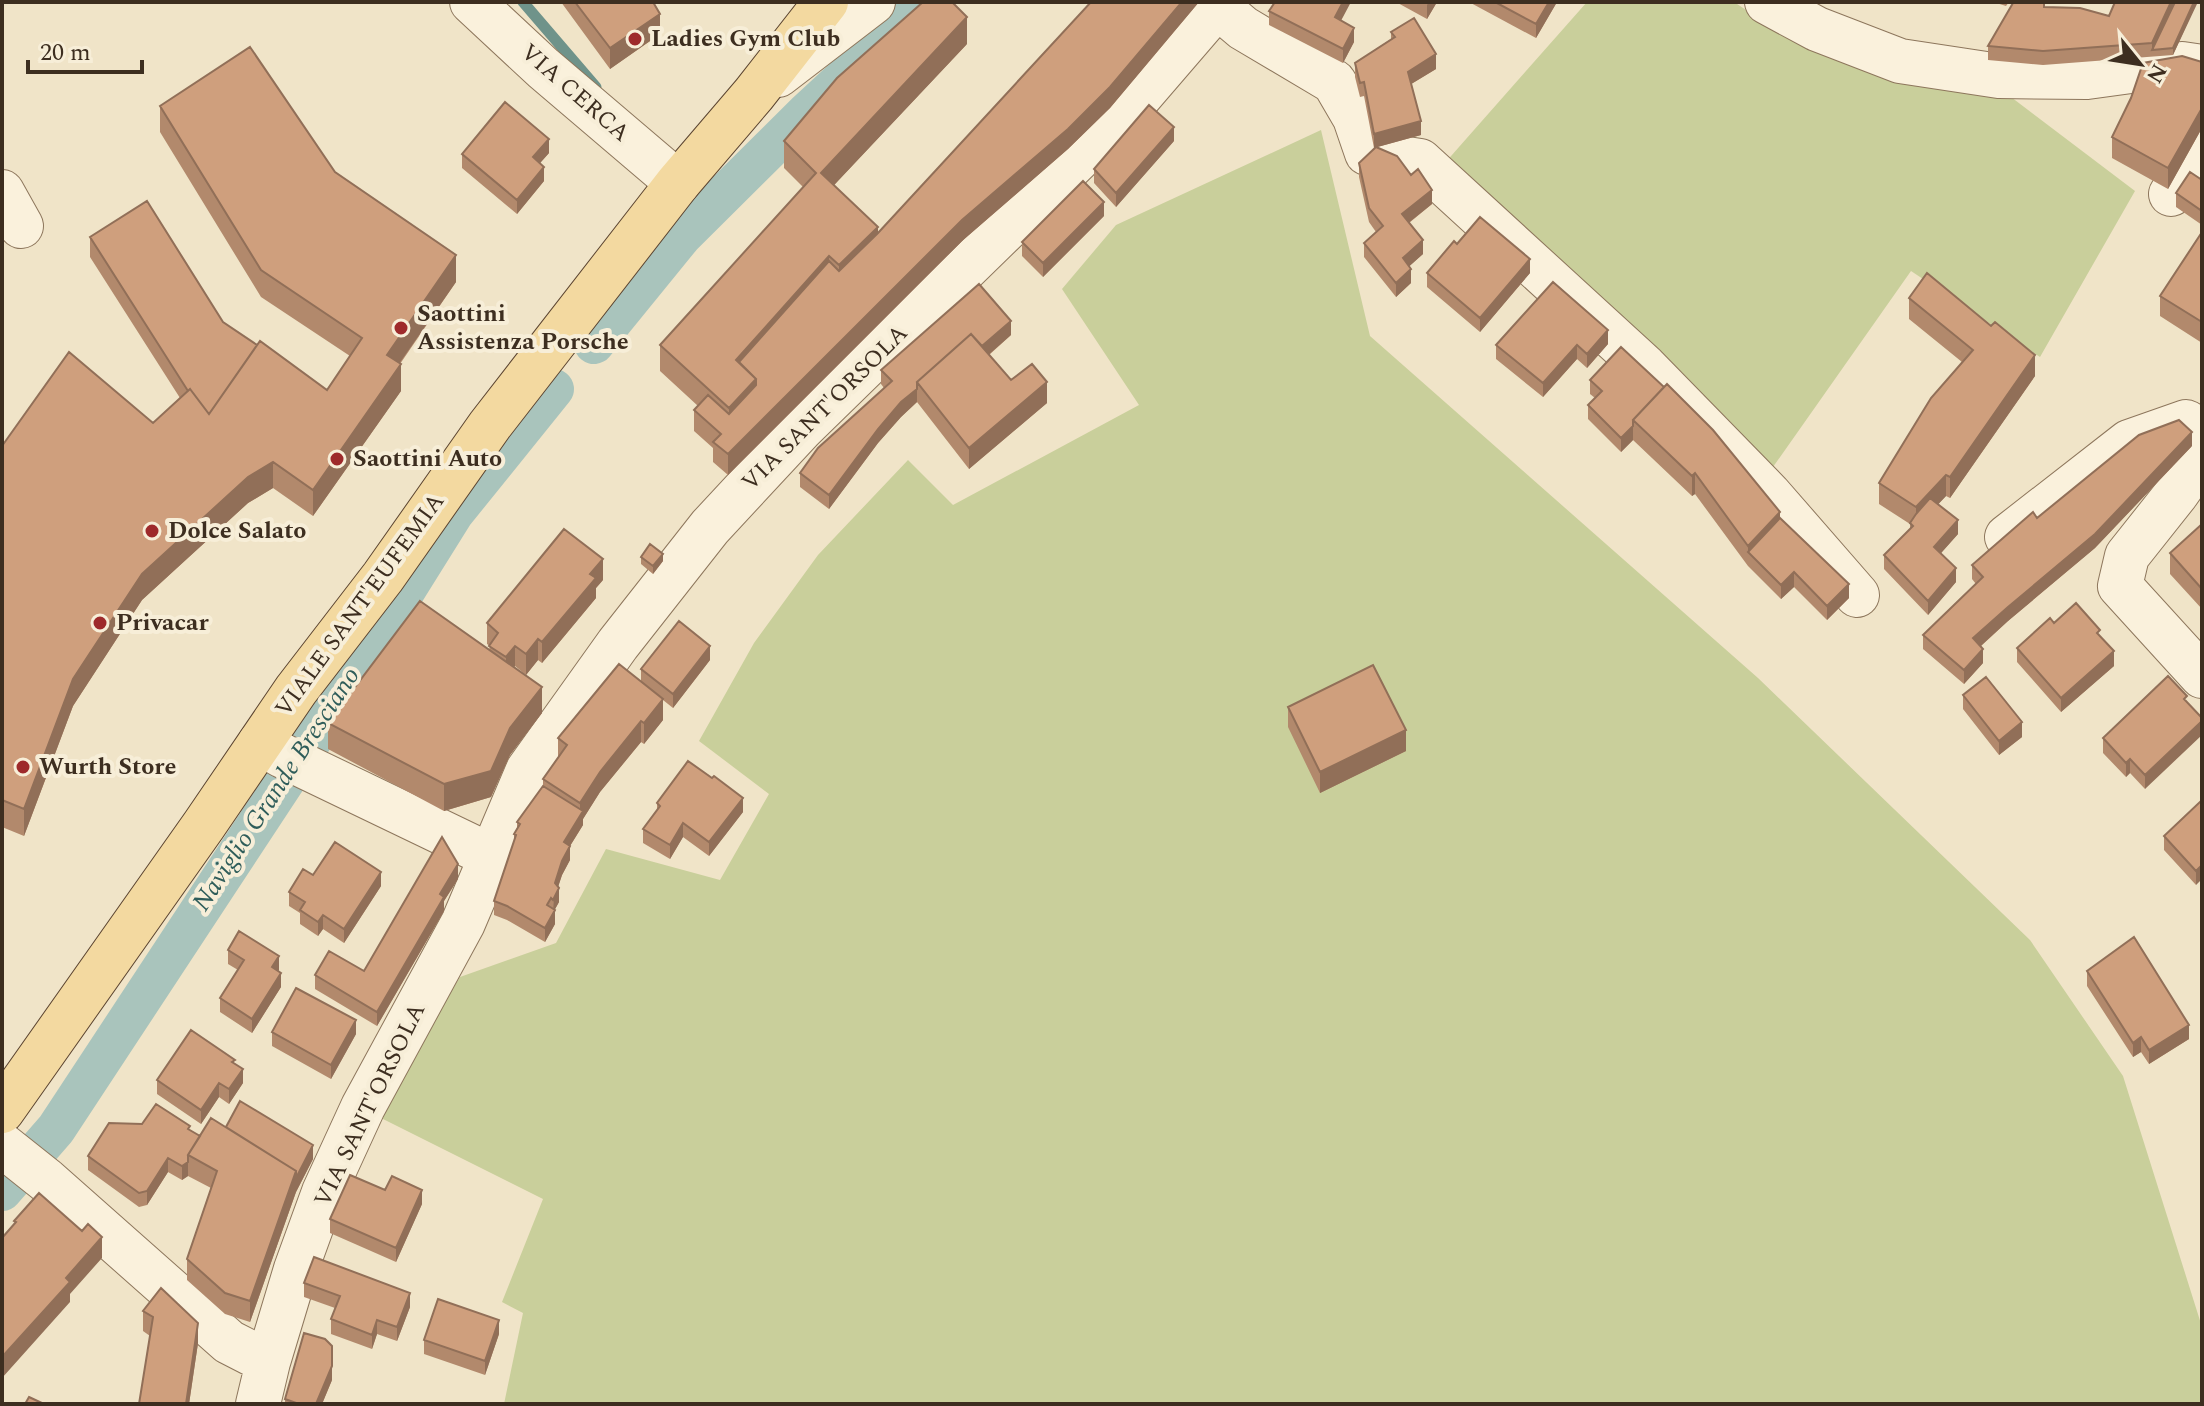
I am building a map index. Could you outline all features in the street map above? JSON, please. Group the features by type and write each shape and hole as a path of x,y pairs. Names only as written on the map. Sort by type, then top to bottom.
{"main road":[{"name":"VIALE SANT'EUFEMIA","path":"3,1134 204,825 287,757 296,690 383,577 490,425 678,183 754,94 826,2"}],"street":[{"name":"VIA CERCA","path":"472,2 543,68 678,183"},
{"path":"754,94 873,2"},
{"path":"1767,2 1817,29 1900,61 1999,76 2087,77 2182,64 2202,67"},
{"path":"1219,4 1243,28 1334,82 1355,118 1367,153 1420,161 1645,367 1769,494 1857,595"},
{"name":"VIA SANT'ORSOLA","path":"258,1404 296,1269 324,1192 363,1107 463,923 528,770 618,644 710,527 801,429 1128,110 1219,4"},
{"path":"2171,194 2202,148"},
{"path":"2007,537 2129,442 2186,422 2202,431"},
{"path":"2202,457 2127,556 2120,586 2202,676"},
{"path":"287,757 491,856"},
{"path":"3,1134 46,1180 229,1342 268,1362"}],"green space":[{"path":"1587,2 1734,2 1790,39 2007,94 2135,191 2040,357 1911,271 1773,467 1444,164"},
{"path":"1321,130 1370,336 1758,678 2030,940 2123,1076 2202,1327 2202,1404 504,1404 523,1313 502,1302 543,1199 375,1115 460,977 556,943 606,849 720,880 769,794 699,741 754,643 818,555 908,460 953,505 1139,405 1062,289 1116,225"}],"building":[{"path":"575,2 653,2 660,14 610,48"},
{"path":"923,2 952,2 967,17 821,173 878,227 839,265 829,256 736,360 756,379 729,408 660,345 816,173 784,141 837,78"},
{"path":"1091,2 1182,2 1110,87 1068,129 962,220 728,454 713,442 721,434 694,410 708,395 729,414 756,385 756,379 739,362 829,261 839,271 878,233"},
{"path":"1275,2 1343,2 1335,17 1354,28 1343,49 1269,11"},
{"path":"1495,2 1549,2 1536,24"},
{"path":"2115,2 2171,2 2152,43 2043,51 1988,46 2013,3 2044,3 2044,7 2080,8 2109,16"},
{"path":"2175,2 2194,2 2173,48 2152,50"},
{"path":"1414,18 1436,54 1408,72 1421,121 1374,134 1364,82 1360,83 1355,63 1395,37 1391,32"},
{"path":"250,47 335,172 456,255 387,355 401,364 313,490 273,462 248,477 142,574 73,679 24,809 2,800 2,446 69,352 153,423 190,389 209,414 260,341 327,390 362,338 261,270 160,106"},
{"path":"2182,56 2202,62 2202,108 2168,168 2112,137 2131,98 2143,63"},
{"path":"505,102 549,139 533,157 544,167 517,200 462,154"},
{"path":"1149,105 1174,127 1116,193 1094,169"},
{"path":"1376,147 1397,156 1411,175 1418,169 1432,190 1402,214 1423,240 1403,258 1411,269 1396,283 1364,243 1383,226 1369,208 1359,163"},
{"path":"2190,172 2202,180 2202,211 2176,193"},
{"path":"1083,181 1104,202 1043,263 1022,242"},
{"path":"147,201 223,322 257,345 209,414 190,389 188,391 90,237"},
{"path":"1480,217 1530,259 1480,318 1427,273"},
{"path":"2202,232 2202,322 2160,296"},
{"path":"1927,273 1991,326 1995,322 2035,355 1950,477 1946,475 1916,507 1879,483 1931,398 1973,350 1909,298"},
{"path":"1553,282 1608,330 1587,354 1577,345 1543,383 1496,345"},
{"path":"979,284 1011,321 982,346 971,334 917,382 917,389 878,429 829,495 800,473 818,448 892,381 881,370"},
{"path":"971,334 1011,380 1032,364 1047,382 969,448 917,382"},
{"path":"1621,347 1664,387 1633,420 1633,426 1621,438 1588,405 1602,391 1590,380"},
{"path":"1667,384 1713,430 1780,512 1748,546 1695,473 1692,476 1633,420"},
{"path":"2179,420 2192,432 2095,534 1973,638 1983,649 1964,670 1923,635 1983,577 1972,565 2033,512 2037,518 2139,435"},
{"path":"1930,498 1958,520 1934,547 1956,568 1928,601 1884,555 1913,526 1910,523"},
{"path":"1780,518 1849,584 1827,606 1794,572 1781,585 1748,552"},
{"path":"2202,524 2202,589 2170,553"},
{"path":"564,529 603,559 590,574 596,578 542,642 538,639 526,654 515,646 506,657 489,646 498,633 487,623"},
{"path":"650,544 663,554 653,566 641,557"},
{"path":"420,601 542,687 510,728 491,771 444,784 328,723"},
{"path":"2076,603 2114,651 2061,698 2017,648 2050,618 2054,623"},
{"path":"679,621 710,646 673,694 641,669"},
{"path":"619,664 663,699 600,772 580,803 543,779 567,745 558,738"},
{"path":"1373,665 1406,730 1320,772 1288,707"},
{"path":"2168,676 2187,696 2184,699 2202,721 2145,775 2130,759 2126,763 2103,738"},
{"path":"1986,677 2022,722 1999,741 1963,695"},
{"path":"688,761 743,798 709,842 683,823 670,845 643,829 660,806 657,803"},
{"path":"543,786 583,811 564,842 570,846 555,883 559,888 547,905 555,910 545,928 494,901 514,834 520,824 517,822"},
{"path":"2202,800 2202,865 2196,871 2164,836"},
{"path":"442,837 458,864 440,894 444,897 377,1012 315,975 329,951 364,971"},
{"path":"335,842 381,872 344,929 323,915 318,922 300,910 305,902 289,892 303,869 313,875"},
{"path":"239,931 279,956 272,967 281,973 252,1019 220,998 244,960 228,950"},
{"path":"2134,937 2189,1025 2149,1050 2141,1037 2133,1043 2087,971"},
{"path":"296,988 356,1020 331,1065 272,1032"},
{"path":"191,1030 235,1060 232,1062 243,1069 229,1089 219,1083 201,1110 157,1080"},
{"path":"240,1101 313,1145 296,1178 296,1171 226,1127"},
{"path":"156,1104 200,1136 188,1155 188,1162 182,1166 168,1158 147,1191 139,1193 88,1156 109,1123 142,1124"},
{"path":"211,1118 296,1171 250,1301 225,1293 187,1259 217,1171 188,1155"},
{"path":"350,1175 385,1190 392,1176 422,1190 396,1248 330,1219"},
{"path":"39,1193 82,1231 88,1224 102,1237 66,1278 70,1282 2,1357 2,1238"},
{"path":"314,1257 410,1293 397,1327 377,1320 372,1335 331,1319 340,1296 304,1283"},
{"path":"161,1288 198,1323 186,1404 139,1404 153,1317 143,1311"},
{"path":"438,1299 499,1320 485,1361 424,1340"},
{"path":"304,1333 325,1339 332,1346 332,1366 316,1404 299,1404 285,1399"},
{"path":"29,1397 44,1404 25,1404"}],"waterway":[{"path":"523,2 596,87"},
{"name":"Naviglio Grande Bresciano","path":"594,344 682,236 806,113 926,2"},
{"name":"Naviglio Grande Bresciano","path":"2,1191 56,1129 316,734 454,513 554,389"}],"place":[{"name":"Ladies Gym Club","path":"635,39"},
{"name":"Saottini Assistenza Porsche","path":"401,328"},
{"name":"Saottini Auto","path":"337,459"},
{"name":"Dolce Salato","path":"152,531"},
{"name":"Privacar","path":"100,623"},
{"name":"Wurth Store","path":"23,767"}]}
